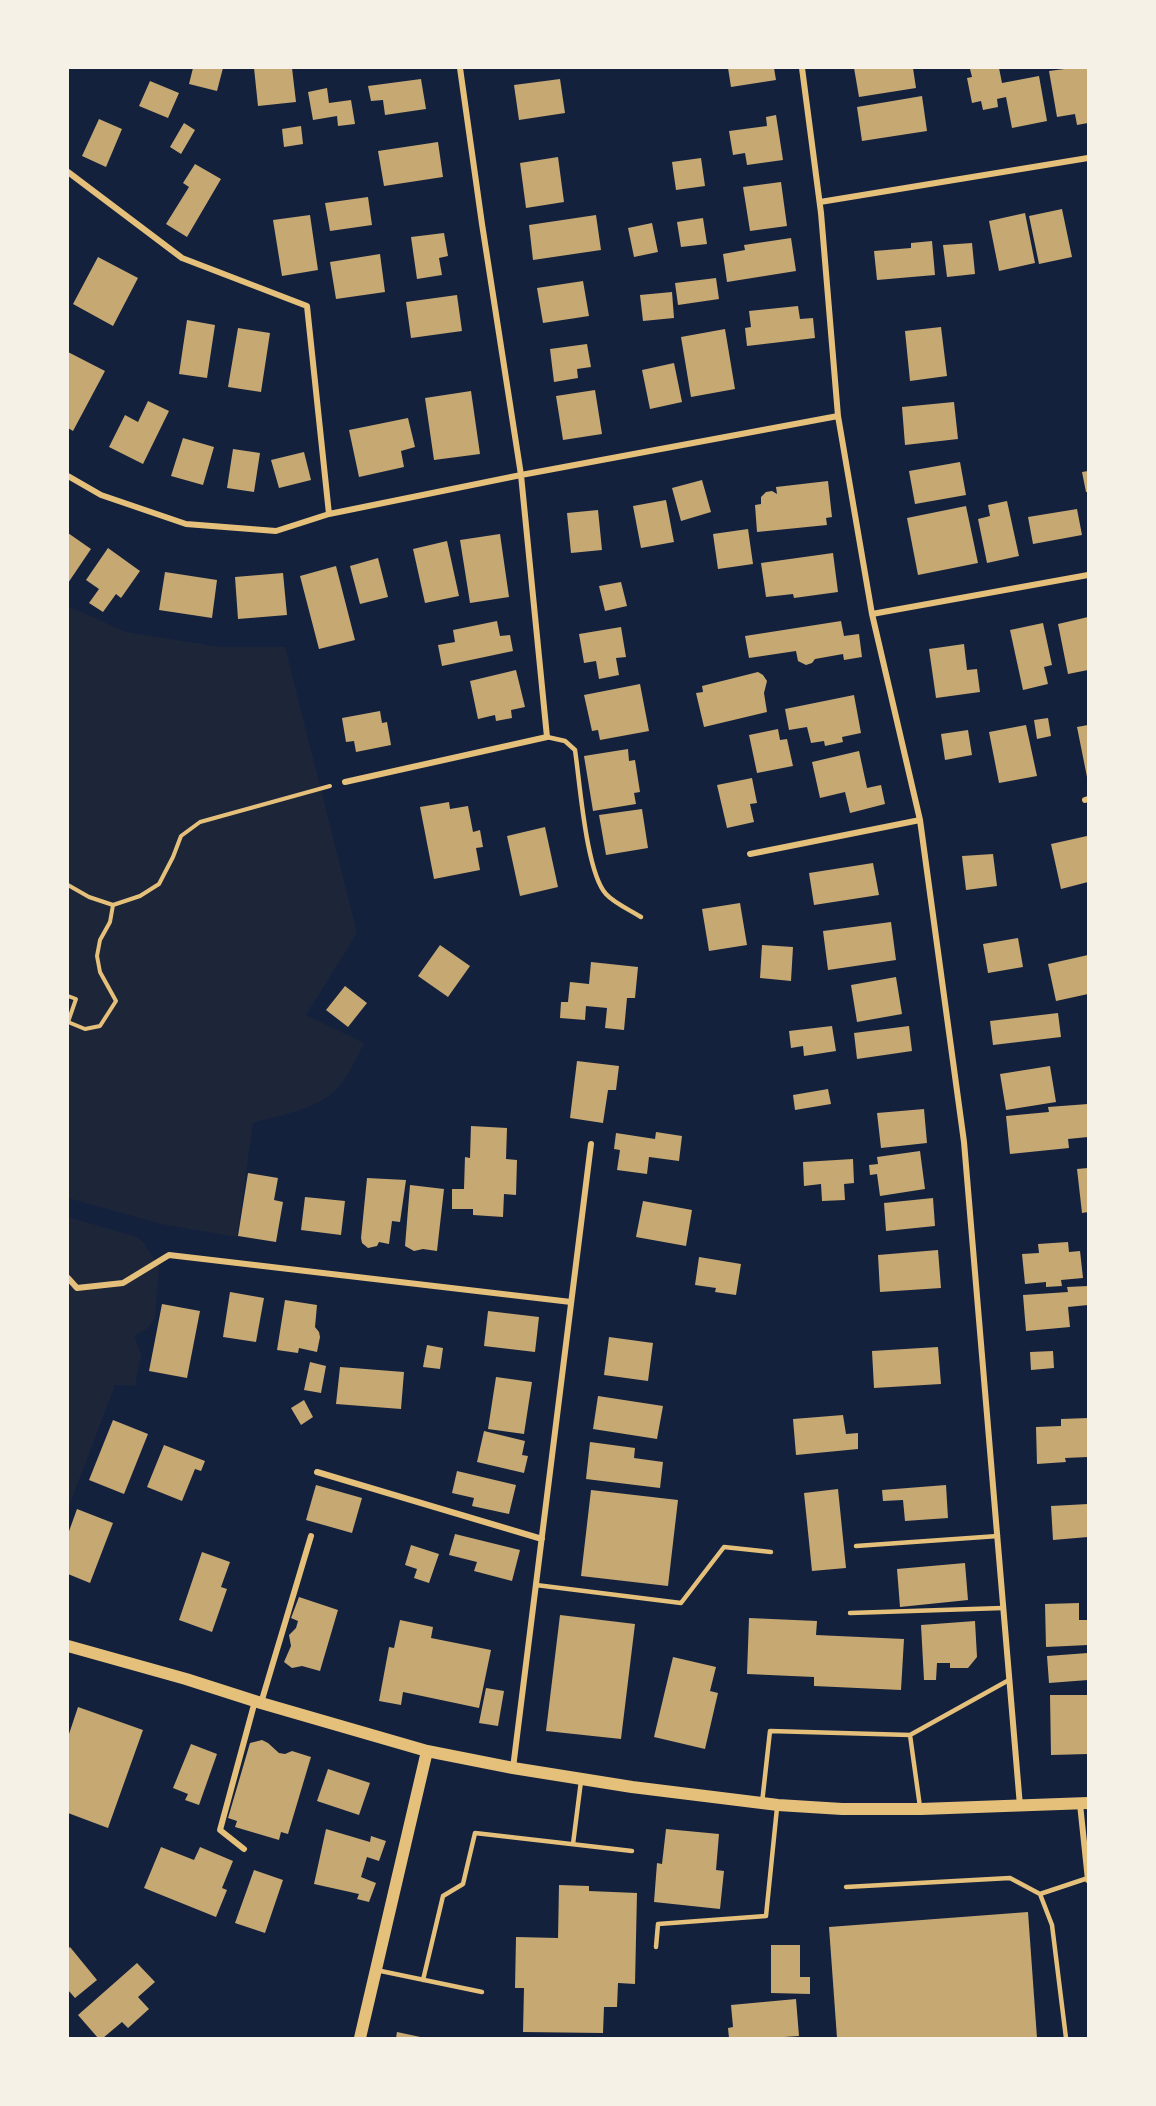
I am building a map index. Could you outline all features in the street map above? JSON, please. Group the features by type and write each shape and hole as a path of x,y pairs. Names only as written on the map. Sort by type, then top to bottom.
{"main road":[{"path":"68,1646 427,1751 581,1779 706,1797 842,1809 1084,1804"},
{"path":"360,2038 427,1751"}],"street":[{"path":"345,782 547,737 521,475 460,68"},
{"path":"802,68 820,202 838,416 872,614 920,820 964,1142 1020,1806"},
{"path":"820,202 1089,158"},
{"path":"68,172 182,258 307,306 329,514"},
{"path":"68,476 101,495 186,524 276,531 329,514 521,475 838,416"},
{"path":"872,614 1089,575"},
{"path":"750,854 920,820"},
{"path":"513,1768 591,1144"},
{"path":"68,1278 77,1288 123,1282 169,1255 571,1302"},
{"path":"316,1472 542,1539"},
{"path":"243,1849 220,1830 311,1536"},
{"path":"1084,1804 1088,1879"}],"lane":[{"path":"547,737 565,741 575,750 590,855 597,881 607,896 641,917"},
{"path":"856,1546 998,1536"},
{"path":"536,1586 681,1603 724,1547 771,1552"},
{"path":"850,1613 1003,1608"},
{"path":"762,1803 770,1731 910,1735 1009,1680"},
{"path":"910,1735 921,1809"},
{"path":"573,1844 581,1779"},
{"path":"656,1947 658,1924 766,1916 778,1805"},
{"path":"423,1980 443,1896 463,1884 476,1833 632,1851"},
{"path":"846,1887 1010,1878 1040,1894 1052,1925 1066,2038"},
{"path":"1040,1894 1088,1879"},
{"path":"376,1970 482,1992"}],"path":[{"path":"68,885 89,897 113,905 140,896 159,884 181,836 201,822 345,782"},
{"path":"68,996 76,999 68,1023 85,1029 100,1026 116,1001 100,972 97,956 100,940 110,922 113,905"}],"shaded area":[{"path":"68,606 126,632 220,647 285,647 357,933 306,1015 364,1043 341,1084 323,1100 300,1110 253,1123 237,1237 161,1224 68,1198"},
{"path":"68,1217 137,1237 143,1242 159,1267 155,1318 147,1329 134,1336 141,1354 135,1386 115,1385 68,1509"}],"building":[{"path":"193,68 223,68 217,91 189,84"},
{"path":"254,68 292,68 296,102 258,106"},
{"path":"728,68 774,68 776,80 731,87"},
{"path":"854,68 913,68 916,88 859,97"},
{"path":"999,68 1002,83 1039,76 1047,121 1012,128 1006,97 997,99 998,107 983,110 981,101 972,103 967,78 972,77 970,69"},
{"path":"1087,68 1088,123 1077,125 1075,114 1057,117 1049,71"},
{"path":"421,79 426,109 385,115 383,100 371,101 368,86"},
{"path":"560,79 565,113 519,120 514,85"},
{"path":"150,81 179,93 168,118 139,106"},
{"path":"327,88 329,103 351,100 355,124 338,126 337,116 313,120 308,92"},
{"path":"922,96 927,131 862,141 857,107"},
{"path":"776,115 783,160 747,165 745,153 733,155 729,131 767,126 766,117"},
{"path":"99,119 122,129 106,167 82,156"},
{"path":"184,123 195,130 181,154 170,147"},
{"path":"301,126 303,144 284,147 282,129"},
{"path":"438,142 443,177 384,186 378,151"},
{"path":"558,157 564,202 526,208 520,163"},
{"path":"701,158 705,186 676,190 672,162"},
{"path":"195,164 221,179 187,237 166,224 189,187 183,183"},
{"path":"781,182 787,226 750,231 743,187"},
{"path":"368,197 372,225 330,231 325,203"},
{"path":"1062,209 1072,257 1039,264 1029,216"},
{"path":"1025,213 1035,263 999,271 989,221"},
{"path":"310,215 318,270 282,276 273,220"},
{"path":"596,215 601,250 533,260 529,225"},
{"path":"703,218 707,244 681,247 677,222"},
{"path":"652,223 658,252 634,257 628,228"},
{"path":"444,233 448,256 439,258 442,275 417,279 411,237"},
{"path":"791,238 796,271 727,282 723,254 745,250 744,245"},
{"path":"932,241 935,275 877,280 874,251 911,248 911,243"},
{"path":"972,243 975,274 947,277 943,245"},
{"path":"380,254 385,292 336,299 330,262"},
{"path":"98,257 138,278 113,326 73,304"},
{"path":"716,278 719,299 678,305 675,283"},
{"path":"583,281 589,316 543,323 537,288"},
{"path":"672,292 674,318 643,321 640,295"},
{"path":"457,295 462,331 411,338 406,302"},
{"path":"798,306 800,319 813,318 815,338 747,346 745,328 751,327 749,311"},
{"path":"187,320 215,325 207,378 179,374"},
{"path":"941,327 947,376 910,381 905,331"},
{"path":"238,328 270,333 261,392 228,387"},
{"path":"725,329 735,389 691,397 681,337"},
{"path":"587,344 591,367 577,369 578,378 554,382 550,349"},
{"path":"68,352 105,371 73,431 68,428"},
{"path":"674,363 682,402 650,409 642,370"},
{"path":"595,390 602,434 563,440 556,396"},
{"path":"471,391 480,454 434,460 425,398"},
{"path":"148,401 169,411 143,464 109,447 125,415 138,422"},
{"path":"954,402 958,439 905,445 902,407"},
{"path":"408,418 415,447 401,451 404,467 359,477 349,430"},
{"path":"183,438 214,447 203,485 171,476"},
{"path":"233,449 260,453 254,492 227,488"},
{"path":"304,452 311,480 279,488 271,460"},
{"path":"960,462 966,495 915,504 909,471"},
{"path":"1088,471 1088,492 1086,492 1082,472"},
{"path":"702,480 711,512 681,521 672,488"},
{"path":"828,481 832,517 826,518 827,525 757,532 755,505 761,504 761,497 766,492 772,491 777,494 776,487"},
{"path":"666,500 674,542 641,548 633,506"},
{"path":"1007,501 1019,556 987,563 978,519 990,516 988,505"},
{"path":"966,506 978,563 918,575 907,518"},
{"path":"1077,509 1082,535 1033,544 1028,517"},
{"path":"598,510 602,550 571,553 567,513"},
{"path":"748,529 753,564 718,569 713,534"},
{"path":"68,533 91,549 68,583"},
{"path":"500,534 509,597 470,603 460,540"},
{"path":"447,541 459,596 425,603 413,549"},
{"path":"108,548 140,571 121,598 116,594 103,612 89,603 99,589 86,580"},
{"path":"833,553 838,592 794,598 793,594 766,597 761,563"},
{"path":"378,558 388,597 360,604 350,566"},
{"path":"336,566 355,640 319,649 300,576"},
{"path":"165,572 217,580 212,618 159,610"},
{"path":"283,573 287,615 238,619 235,577"},
{"path":"621,582 627,606 605,611 599,586"},
{"path":"1088,617 1088,670 1068,674 1058,624"},
{"path":"497,621 500,636 510,635 513,651 442,666 438,645 455,642 453,630"},
{"path":"841,621 844,636 859,634 862,657 844,660 843,654 815,659 806,665 798,661 796,651 749,658 745,636"},
{"path":"1043,623 1052,665 1044,667 1048,684 1023,690 1010,630"},
{"path":"621,627 626,657 616,658 619,675 599,679 596,661 584,663 579,634"},
{"path":"964,644 967,670 977,669 980,692 936,698 929,649"},
{"path":"516,670 525,707 511,710 512,718 496,721 495,715 478,719 470,681"},
{"path":"758,672 767,681 764,693 767,712 704,727 696,693 703,692 702,686"},
{"path":"640,684 649,731 600,740 598,730 592,731 584,695"},
{"path":"854,695 861,733 842,737 843,742 825,746 824,741 811,743 807,727 789,730 785,709"},
{"path":"380,711 382,723 387,722 391,745 356,752 354,741 346,742 342,718"},
{"path":"1048,718 1051,736 1037,739 1034,720"},
{"path":"1026,725 1037,776 999,783 989,732"},
{"path":"1088,725 1088,777 1087,777 1077,727"},
{"path":"778,729 780,740 787,739 793,766 757,773 749,735"},
{"path":"968,730 972,755 945,760 941,734"},
{"path":"628,749 629,761 635,760 640,792 634,793 636,804 593,811 584,756"},
{"path":"859,751 867,788 881,785 885,804 850,813 845,792 820,798 812,762"},
{"path":"752,778 757,803 750,804 754,822 727,828 717,785"},
{"path":"449,802 450,809 468,806 473,832 480,830 483,847 476,848 480,870 434,879 420,807"},
{"path":"642,809 648,848 606,855 599,815"},
{"path":"545,827 558,887 520,896 507,836"},
{"path":"1087,836 1088,882 1061,889 1051,844"},
{"path":"993,854 997,886 966,890 962,856"},
{"path":"873,863 879,895 814,905 809,873"},
{"path":"740,903 747,945 709,951 702,909"},
{"path":"891,922 896,960 828,970 823,931"},
{"path":"1018,938 1023,967 988,973 983,944"},
{"path":"440,945 470,966 448,997 418,976"},
{"path":"762,945 793,947 791,981 760,978"},
{"path":"1088,955 1088,994 1056,1001 1048,964"},
{"path":"591,962 638,967 635,998 627,998 624,1030 605,1028 607,1008 586,1006 585,1020 560,1018 561,1002 568,1002 570,982 589,984"},
{"path":"896,977 902,1014 857,1022 851,985"},
{"path":"345,986 367,1003 348,1027 326,1010"},
{"path":"1058,1013 1061,1037 993,1045 990,1021"},
{"path":"832,1026 836,1051 804,1056 803,1046 791,1048 789,1031"},
{"path":"909,1026 912,1051 857,1059 854,1033"},
{"path":"577,1061 619,1066 616,1090 608,1090 603,1123 570,1118"},
{"path":"1050,1066 1056,1102 1006,1110 1000,1074"},
{"path":"828,1089 831,1104 795,1110 793,1095"},
{"path":"1088,1104 1088,1137 1068,1139 1069,1148 1010,1154 1006,1116 1049,1112 1048,1107"},
{"path":"924,1109 927,1143 881,1148 877,1113"},
{"path":"471,1126 507,1128 506,1159 517,1160 516,1195 504,1194 503,1217 473,1215 473,1209 452,1209 452,1189 464,1189 465,1157 470,1158"},
{"path":"656,1132 682,1136 679,1161 649,1157 647,1174 617,1170 620,1150 614,1149 616,1133 655,1139"},
{"path":"920,1151 925,1189 880,1196 877,1174 870,1175 869,1165 878,1164 877,1157"},
{"path":"853,1159 854,1183 844,1184 845,1200 822,1201 821,1184 804,1186 803,1162"},
{"path":"1088,1168 1088,1212 1082,1213 1077,1169"},
{"path":"248,1173 278,1178 274,1200 283,1202 276,1242 238,1236"},
{"path":"367,1178 406,1180 400,1222 392,1221 389,1244 379,1242 377,1246 368,1248 362,1243 361,1238"},
{"path":"410,1185 444,1189 437,1251 423,1249 414,1251 405,1246"},
{"path":"305,1197 345,1201 341,1235 301,1230"},
{"path":"933,1198 935,1226 886,1231 884,1203"},
{"path":"643,1201 692,1210 686,1246 636,1237"},
{"path":"1068,1242 1069,1252 1080,1251 1083,1278 1061,1280 1062,1286 1046,1287 1046,1282 1025,1284 1022,1254 1039,1253 1038,1244"},
{"path":"938,1250 941,1288 880,1292 878,1255"},
{"path":"699,1257 741,1264 736,1295 715,1292 716,1288 695,1285"},
{"path":"1088,1286 1088,1305 1068,1307 1070,1327 1026,1331 1023,1295 1068,1292 1067,1287"},
{"path":"230,1292 264,1298 256,1342 223,1337"},
{"path":"285,1300 317,1305 315,1327 320,1337 317,1352 299,1348 298,1353 277,1350"},
{"path":"162,1304 200,1311 187,1378 149,1371"},
{"path":"488,1311 539,1317 535,1352 484,1346"},
{"path":"609,1337 653,1343 648,1381 604,1375"},
{"path":"427,1345 443,1348 440,1369 423,1367"},
{"path":"938,1347 941,1384 874,1388 872,1351"},
{"path":"1053,1351 1054,1368 1031,1370 1030,1352"},
{"path":"310,1362 326,1366 321,1393 304,1390"},
{"path":"340,1367 404,1372 401,1409 336,1404"},
{"path":"496,1377 532,1382 524,1434 488,1429"},
{"path":"598,1396 663,1406 657,1439 593,1429"},
{"path":"304,1400 313,1417 301,1425 291,1408"},
{"path":"843,1415 846,1434 858,1433 858,1449 796,1455 793,1419"},
{"path":"1088,1418 1088,1457 1065,1458 1066,1462 1037,1464 1036,1427 1061,1426 1061,1419"},
{"path":"113,1420 148,1434 124,1494 89,1480"},
{"path":"484,1431 525,1441 522,1455 528,1456 524,1473 477,1462"},
{"path":"590,1442 635,1448 634,1458 663,1462 660,1488 586,1479"},
{"path":"164,1445 205,1461 201,1471 195,1469 182,1501 147,1487"},
{"path":"457,1471 516,1485 509,1514 472,1506 474,1498 452,1493"},
{"path":"316,1485 362,1498 352,1533 306,1520"},
{"path":"946,1485 948,1518 905,1521 903,1500 883,1501 882,1490"},
{"path":"838,1489 846,1568 812,1571 804,1493"},
{"path":"591,1490 678,1500 668,1586 581,1576"},
{"path":"1088,1504 1088,1537 1053,1540 1051,1506"},
{"path":"77,1509 113,1523 90,1583 68,1574 68,1534"},
{"path":"455,1534 520,1550 512,1581 474,1571 477,1562 449,1555"},
{"path":"411,1545 439,1554 429,1583 414,1578 417,1569 405,1565"},
{"path":"202,1552 230,1562 221,1587 227,1589 212,1632 179,1620"},
{"path":"965,1563 968,1600 900,1607 897,1569"},
{"path":"299,1597 338,1610 320,1671 302,1666 292,1668 284,1662 291,1646 289,1635 296,1628 298,1621 291,1618"},
{"path":"1079,1603 1079,1620 1088,1620 1088,1645 1046,1647 1045,1604"},
{"path":"560,1615 635,1624 621,1739 546,1731"},
{"path":"749,1618 817,1621 816,1635 904,1639 901,1690 814,1686 814,1677 747,1674"},
{"path":"400,1620 433,1627 431,1638 491,1650 479,1708 403,1692 401,1705 379,1701 389,1647 394,1648"},
{"path":"975,1621 977,1657 968,1668 950,1668 950,1663 937,1663 936,1680 924,1680 921,1625"},
{"path":"1088,1653 1088,1680 1049,1683 1047,1656"},
{"path":"673,1657 716,1667 710,1691 718,1693 705,1749 654,1737"},
{"path":"486,1688 504,1691 498,1726 479,1723"},
{"path":"1050,1695 1088,1695 1088,1754 1051,1755"},
{"path":"78,1707 143,1730 108,1828 68,1813 68,1737"},
{"path":"262,1740 279,1753 285,1754 292,1751 311,1757 288,1834 281,1832 279,1840 235,1827 237,1821 228,1818 250,1743"},
{"path":"191,1744 217,1754 199,1805 185,1800 188,1794 173,1788"},
{"path":"328,1769 370,1783 359,1815 317,1801"},
{"path":"326,1829 370,1842 371,1836 386,1841 379,1861 367,1857 361,1877 376,1883 369,1902 357,1899 359,1894 314,1884"},
{"path":"666,1829 719,1834 716,1870 724,1871 720,1909 654,1902 657,1863 662,1864"},
{"path":"161,1847 194,1860 200,1847 233,1861 222,1888 227,1890 216,1917 144,1888"},
{"path":"254,1870 283,1880 265,1933 235,1923"},
{"path":"559,1885 589,1886 589,1891 637,1893 635,1984 618,1983 617,2007 604,2007 603,2033 523,2032 524,1988 515,1988 516,1937 558,1938"},
{"path":"1028,1912 1037,2038 837,2038 829,1927"},
{"path":"771,1945 800,1945 800,1977 810,1977 810,1994 771,1993"},
{"path":"70,1947 97,1980 75,1998 68,1990 68,1949"},
{"path":"137,1963 155,1982 138,1997 149,2009 128,2028 122,2022 103,2038 98,2038 78,2015"},
{"path":"796,1999 799,2036 729,2038 728,2028 733,2027 731,2005"},
{"path":"397,2032 425,2038 396,2038"}]}
